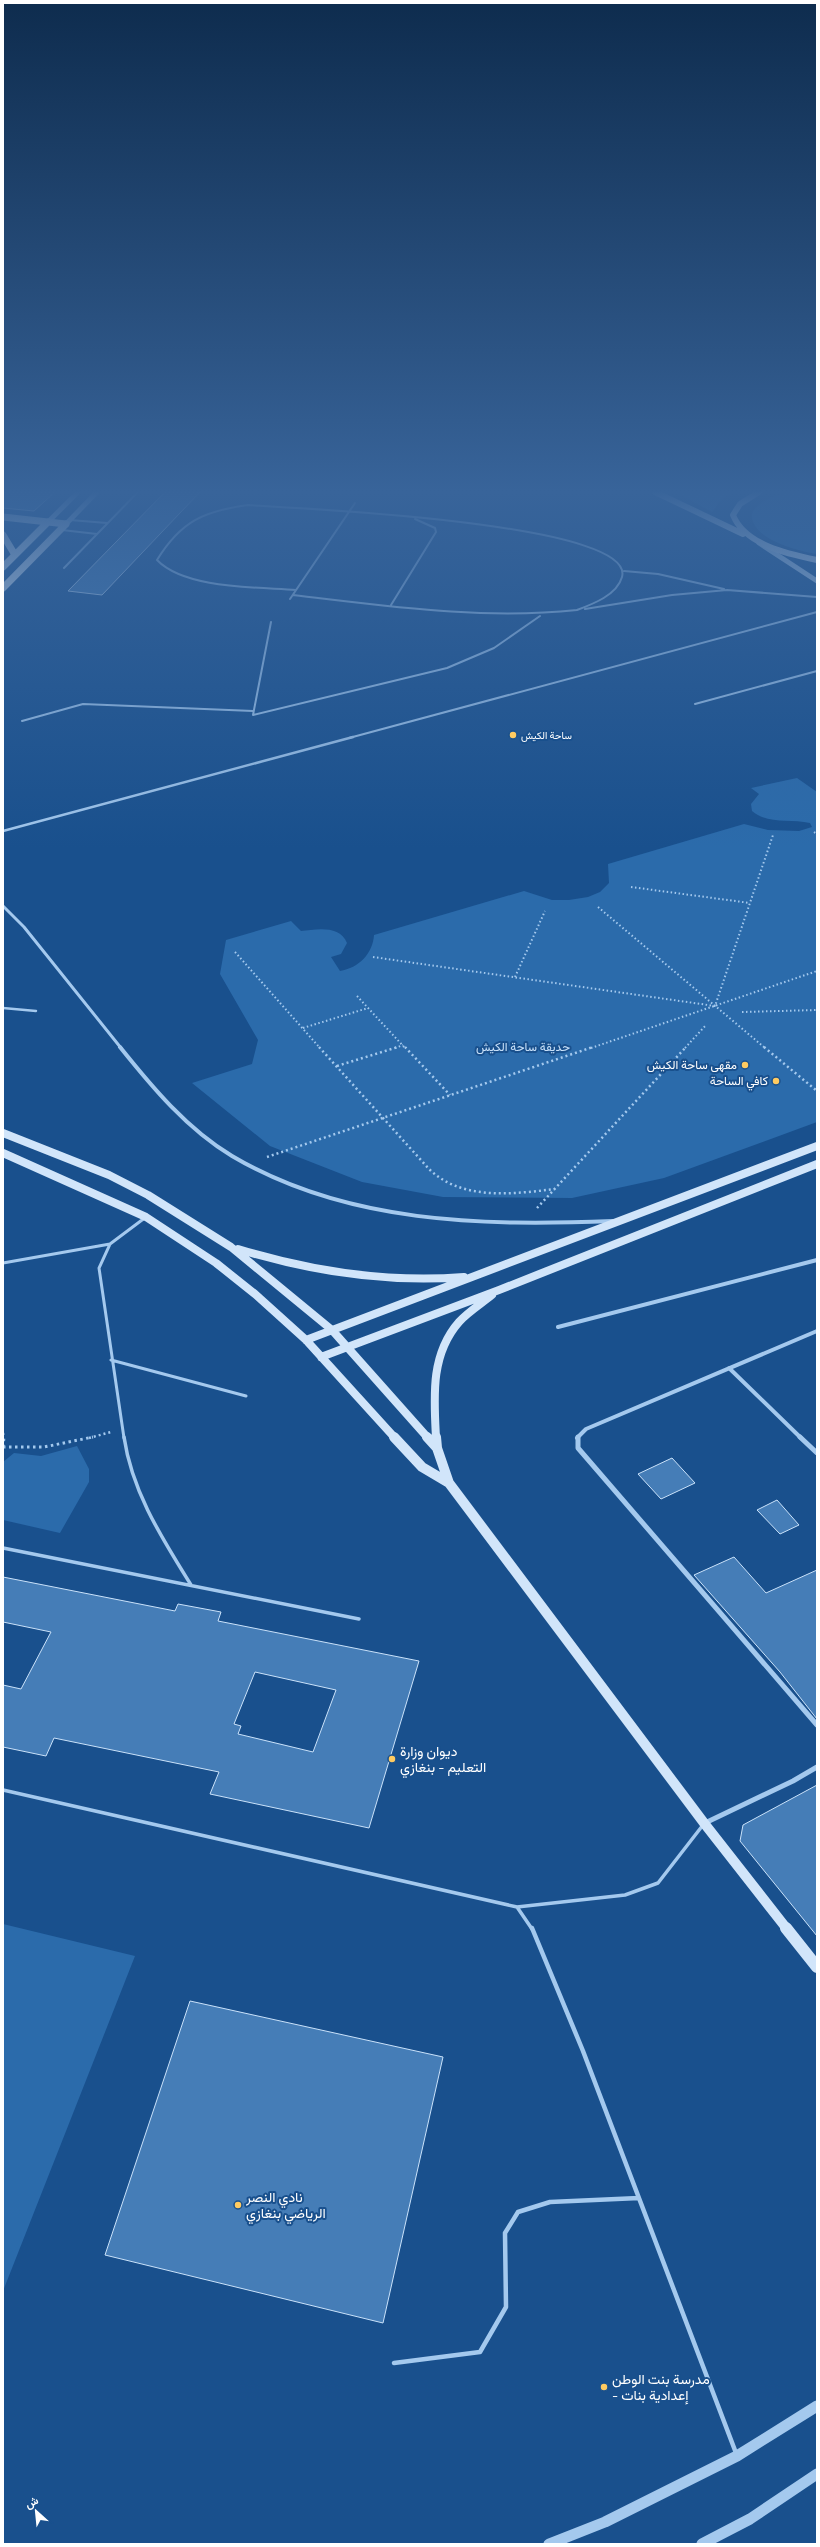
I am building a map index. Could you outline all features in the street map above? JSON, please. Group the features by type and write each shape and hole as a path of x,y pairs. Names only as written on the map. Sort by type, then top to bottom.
{"main road":[{"path":"3,1133 109,1175 161,1203 231,1247 332,1330 437,1448"},
{"path":"306,1340 817,1146"},
{"path":"3,1153 31,1164 146,1217 216,1263 255,1294 306,1340 407,1453 422,1467 449,1483"},
{"path":"321,1358 499,1290 817,1164"},
{"path":"231,1247 267,1259 346,1276 400,1281 476,1275"},
{"path":"499,1290 455,1326 440,1352 434,1379 437,1448 449,1483 704,1823 817,1967"}],"street":[{"path":"3,906 24,927 151,1086 187,1122 229,1156 286,1184 358,1206 426,1218 549,1224 624,1220"},
{"path":"558,1327 817,1260"},
{"path":"817,1331 586,1429 576,1438 578,1448 817,1725"},
{"path":"729,1368 817,1453"},
{"path":"704,1823 793,1781 817,1767"},
{"path":"549,2544 605,2522 737,2456 817,2406"},
{"path":"702,2544 750,2519 817,2474"}],"lane":[{"path":"445,611 484,615 541,615 571,611"},
{"path":"3,831 817,612"},
{"path":"271,622 252,715 447,668 494,648 541,615"},
{"path":"695,704 817,671"},
{"path":"22,722 83,704 254,711"},
{"path":"3,1008 36,1011"},
{"path":"3,1263 110,1244 146,1217"},
{"path":"110,1244 99,1268 111,1360 128,1462 139,1493 157,1530 191,1585"},
{"path":"111,1360 246,1396"},
{"path":"3,1548 359,1619"},
{"path":"3,1790 517,1906 625,1895 658,1883 704,1823"},
{"path":"517,1906 530,1923 639,2198 737,2456"},
{"path":"394,2363 480,2352 506,2307 505,2233 518,2212 550,2202 639,2198"}],"path":[{"path":"716,1006 773,834"},
{"path":"631,887 750,903"},
{"path":"598,907 817,1091"},
{"path":"515,977 545,911"},
{"path":"235,952 383,1118 443,1181 460,1188 487,1192 525,1193 555,1189"},
{"path":"373,957 716,1006"},
{"path":"246,1164 817,971"},
{"path":"357,996 450,1095"},
{"path":"303,1028 368,1008"},
{"path":"742,1012 817,1010"},
{"path":"523,1223 706,1025"},
{"path":"337,1066 403,1045"},
{"path":"3,1433 5,1441 3,1447 33,1449 48,1447 122,1429"}],"green space":[{"name":"حديقة ساحة الكيش","path":"797,778 817,792 817,1122 664,1178 572,1198 443,1197 362,1182 270,1146 192,1083 252,1064 258,1040 220,974 226,940 291,921 301,931 321,929 334,931 344,937 347,943 341,954 331,957 340,971 353,967 364,959 371,948 374,935 524,891 552,900 569,900 588,897 600,892 609,883 608,864 744,824 768,830 799,831 812,827 810,823 765,818 752,811 751,804 759,794 751,788"},
{"path":"77,1446 89,1469 89,1482 60,1533 3,1520 3,1462 14,1453 41,1456"},
{"path":"3,1924 135,1956 3,2291"}],"building":[{"path":"672,1458 695,1483 661,1499 638,1474"},
{"path":"777,1500 799,1525 780,1534 757,1510"},
{"path":"734,1557 766,1593 817,1570 817,1719 780,1672 694,1575"},
{"path":"3,1577 175,1611 178,1604 221,1612 218,1621 419,1661 369,1828 210,1794 219,1772 54,1738 46,1756 3,1747 3,1685 21,1689 51,1632 3,1622","holes":["255,1672 336,1690 313,1752 238,1734 241,1726 234,1724"]},
{"path":"817,1785 817,1936 740,1841 743,1825"},
{"path":"190,2001 443,2057 383,2323 105,2255"}],"place":[{"name":"ساحة الكيش","path":"513,735"},
{"name":"مقهى ساحة الكيش","path":"745,1065"},
{"name":"كافي الساحة","path":"776,1081"},
{"name":"ديوان وزارة التعليم - بنغازي","path":"392,1759"},
{"name":"نادي النصر الرياضي بنغازي","path":"238,2205"},
{"name":"مدرسة بنت الوطن - إعدادية بنات","path":"604,2387"}]}
